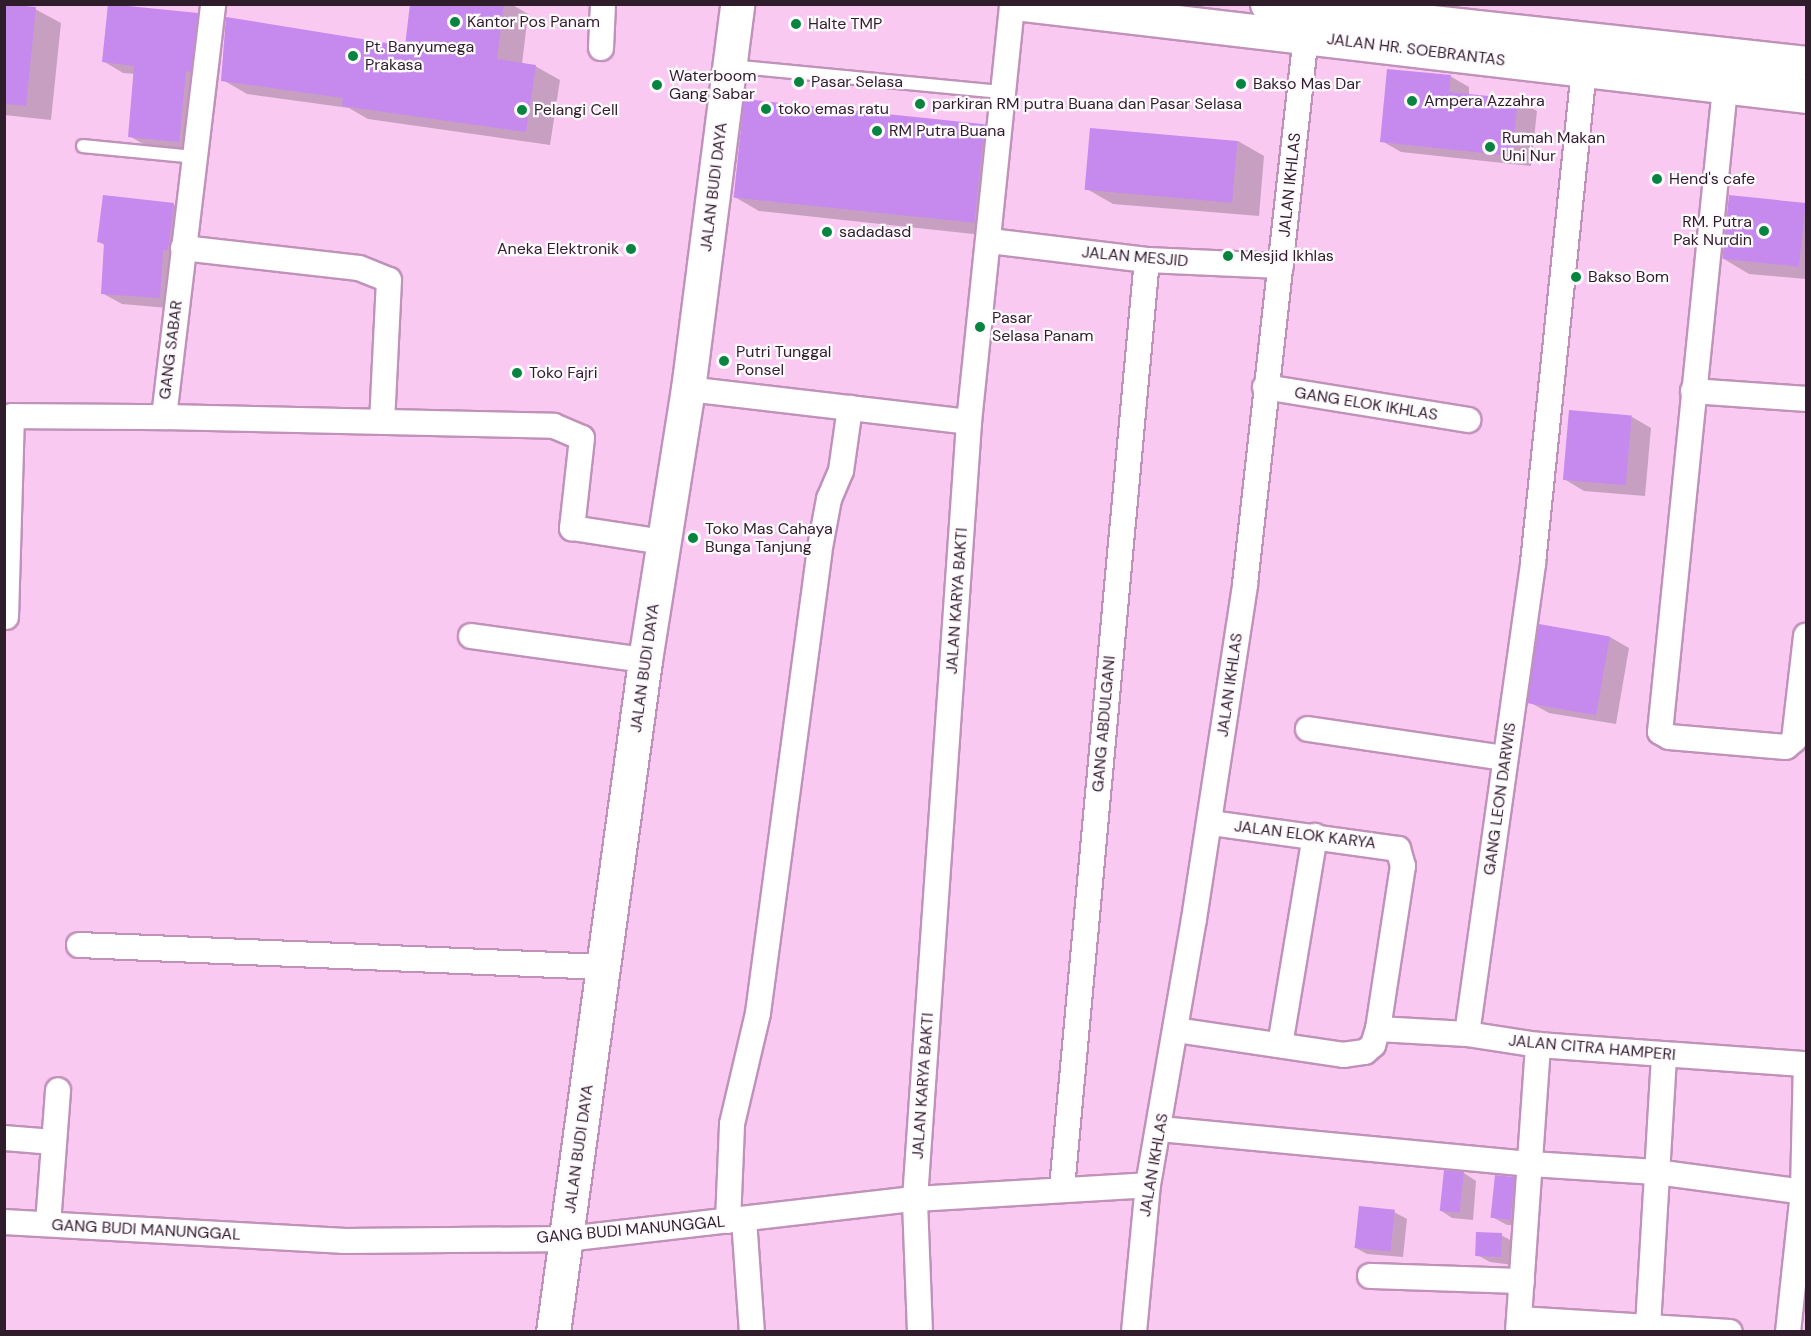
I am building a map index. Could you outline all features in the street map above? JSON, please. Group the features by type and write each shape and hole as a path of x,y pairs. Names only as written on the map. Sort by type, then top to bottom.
{"street":[{"name":"GANG SABAR","path":"6,617 8,416 164,417 213,4"},
{"path":"601,48 603,4"},
{"name":"JALAN BUDI DAYA","path":"553,1332 645,660 688,389 737,4"},
{"name":"JALAN KARYA BAKTI","path":"920,1332 915,1199 969,422 990,242 1012,4"},
{"name":"JALAN HR. SOEBRANTAS","path":"1024,4 1302,16 1531,49 1806,63"},
{"name":"JALAN HR. SOEBRANTAS","path":"1267,4 1302,16"},
{"name":"JALAN IKHLAS","path":"1134,1332 1148,1185 1160,1129 1210,823 1245,584 1264,387 1281,266 1302,16"},
{"name":"JALAN HR. SOEBRANTAS","path":"1531,49 1584,72 1806,96"},
{"name":"GANG LEON DARWIS","path":"1467,1034 1533,563 1584,72"},
{"path":"1725,88 1660,732 1680,738 1786,747 1794,740 1806,636"},
{"name":"JALAN MESJID","path":"990,242 1146,260 1281,266"},
{"path":"183,248 359,268 389,280 382,422"},
{"name":"GANG ABDULGANI","path":"1062,1188 1146,260"},
{"name":"GANG ELOK IKHLAS","path":"1264,387 1468,420"},
{"path":"688,389 969,422"},
{"path":"1693,391 1806,399"},
{"path":"752,1332 736,1220 732,1124 758,1013 819,553 829,499 841,471 850,408"},
{"path":"164,417 554,426 582,438 572,528 664,542"},
{"path":"471,636 645,660"},
{"path":"1308,729 1505,758"},
{"name":"JALAN ELOK KARYA","path":"1210,823 1389,845 1400,853 1403,866 1378,1029"},
{"path":"1280,1045 1315,836"},
{"path":"79,945 604,967"},
{"path":"1176,1030 1343,1055 1365,1052 1378,1029"},
{"name":"JALAN CITRA HAMPERI","path":"1378,1029 1467,1034 1538,1045 1806,1064"},
{"path":"1538,1045 1519,1325 1648,1326 1730,1332"},
{"path":"1648,1326 1664,1054"},
{"path":"1788,1332 1801,1265 1806,1064"},
{"path":"48,1224 58,1090"},
{"path":"1160,1129 1531,1164 1656,1172 1803,1192"},
{"path":"4,1138 54,1142"},
{"name":"GANG BUDI MANUNGGAL","path":"4,1222 345,1241 567,1239 915,1199 1062,1188 1148,1185"},
{"path":"1370,1276 1522,1281"}],"lane":[{"path":"730,65 1004,92"},
{"path":"83,146 195,157"}],"building":[{"path":"4,4 36,7 26,106 4,104"},
{"path":"108,4 198,13 191,72 186,71 179,142 128,137 134,66 102,62"},
{"path":"410,4 504,4 497,59 536,65 526,132 342,106 343,98 221,81 226,17 405,46"},
{"path":"1387,69 1451,75 1449,92 1518,99 1512,156 1380,142"},
{"path":"744,99 985,124 974,223 734,197"},
{"path":"1090,128 1237,141 1232,203 1085,190"},
{"path":"103,195 174,203 168,250 163,250 160,298 101,294 104,243 97,242"},
{"name":"RM. Putra Pak Nurdin","path":"1729,195 1806,203 1799,267 1722,259"},
{"path":"1569,410 1632,415 1626,485 1563,480"},
{"path":"1539,624 1610,637 1596,715 1525,703"},
{"path":"1444,1170 1464,1172 1460,1213 1440,1211"},
{"path":"1495,1175 1515,1177 1510,1220 1491,1218"},
{"path":"1359,1206 1395,1210 1390,1252 1355,1248"},
{"path":"1476,1232 1502,1233 1501,1257 1475,1256"}],"place":[{"name":"Kantor Pos Panam","path":"455,22"},
{"name":"Halte TMP","path":"796,24"},
{"name":"Pt. Banyumega Prakasa","path":"353,56"},
{"name":"Pasar Selasa","path":"799,82"},
{"name":"Bakso Mas Dar","path":"1241,84"},
{"name":"Waterboom Gang Sabar","path":"657,85"},
{"name":"Ampera Azzahra","path":"1412,101"},
{"name":"parkiran RM putra Buana dan Pasar Selasa","path":"920,104"},
{"name":"toko emas ratu","path":"766,109"},
{"name":"Pelangi Cell","path":"522,110"},
{"name":"RM Putra Buana","path":"877,131"},
{"name":"Rumah Makan Uni Nur","path":"1490,147"},
{"name":"Hend's cafe","path":"1657,179"},
{"name":"RM. Putra Pak Nurdin","path":"1764,231"},
{"name":"sadadasd","path":"827,232"},
{"name":"Aneka Elektronik","path":"631,249"},
{"name":"Mesjid Ikhlas","path":"1228,256"},
{"name":"Bakso Bom","path":"1576,277"},
{"name":"Pasar Selasa Panam","path":"980,327"},
{"name":"Putri Tunggal Ponsel","path":"724,361"},
{"name":"Toko Fajri","path":"517,373"},
{"name":"Toko Mas Cahaya Bunga Tanjung","path":"693,538"}]}
